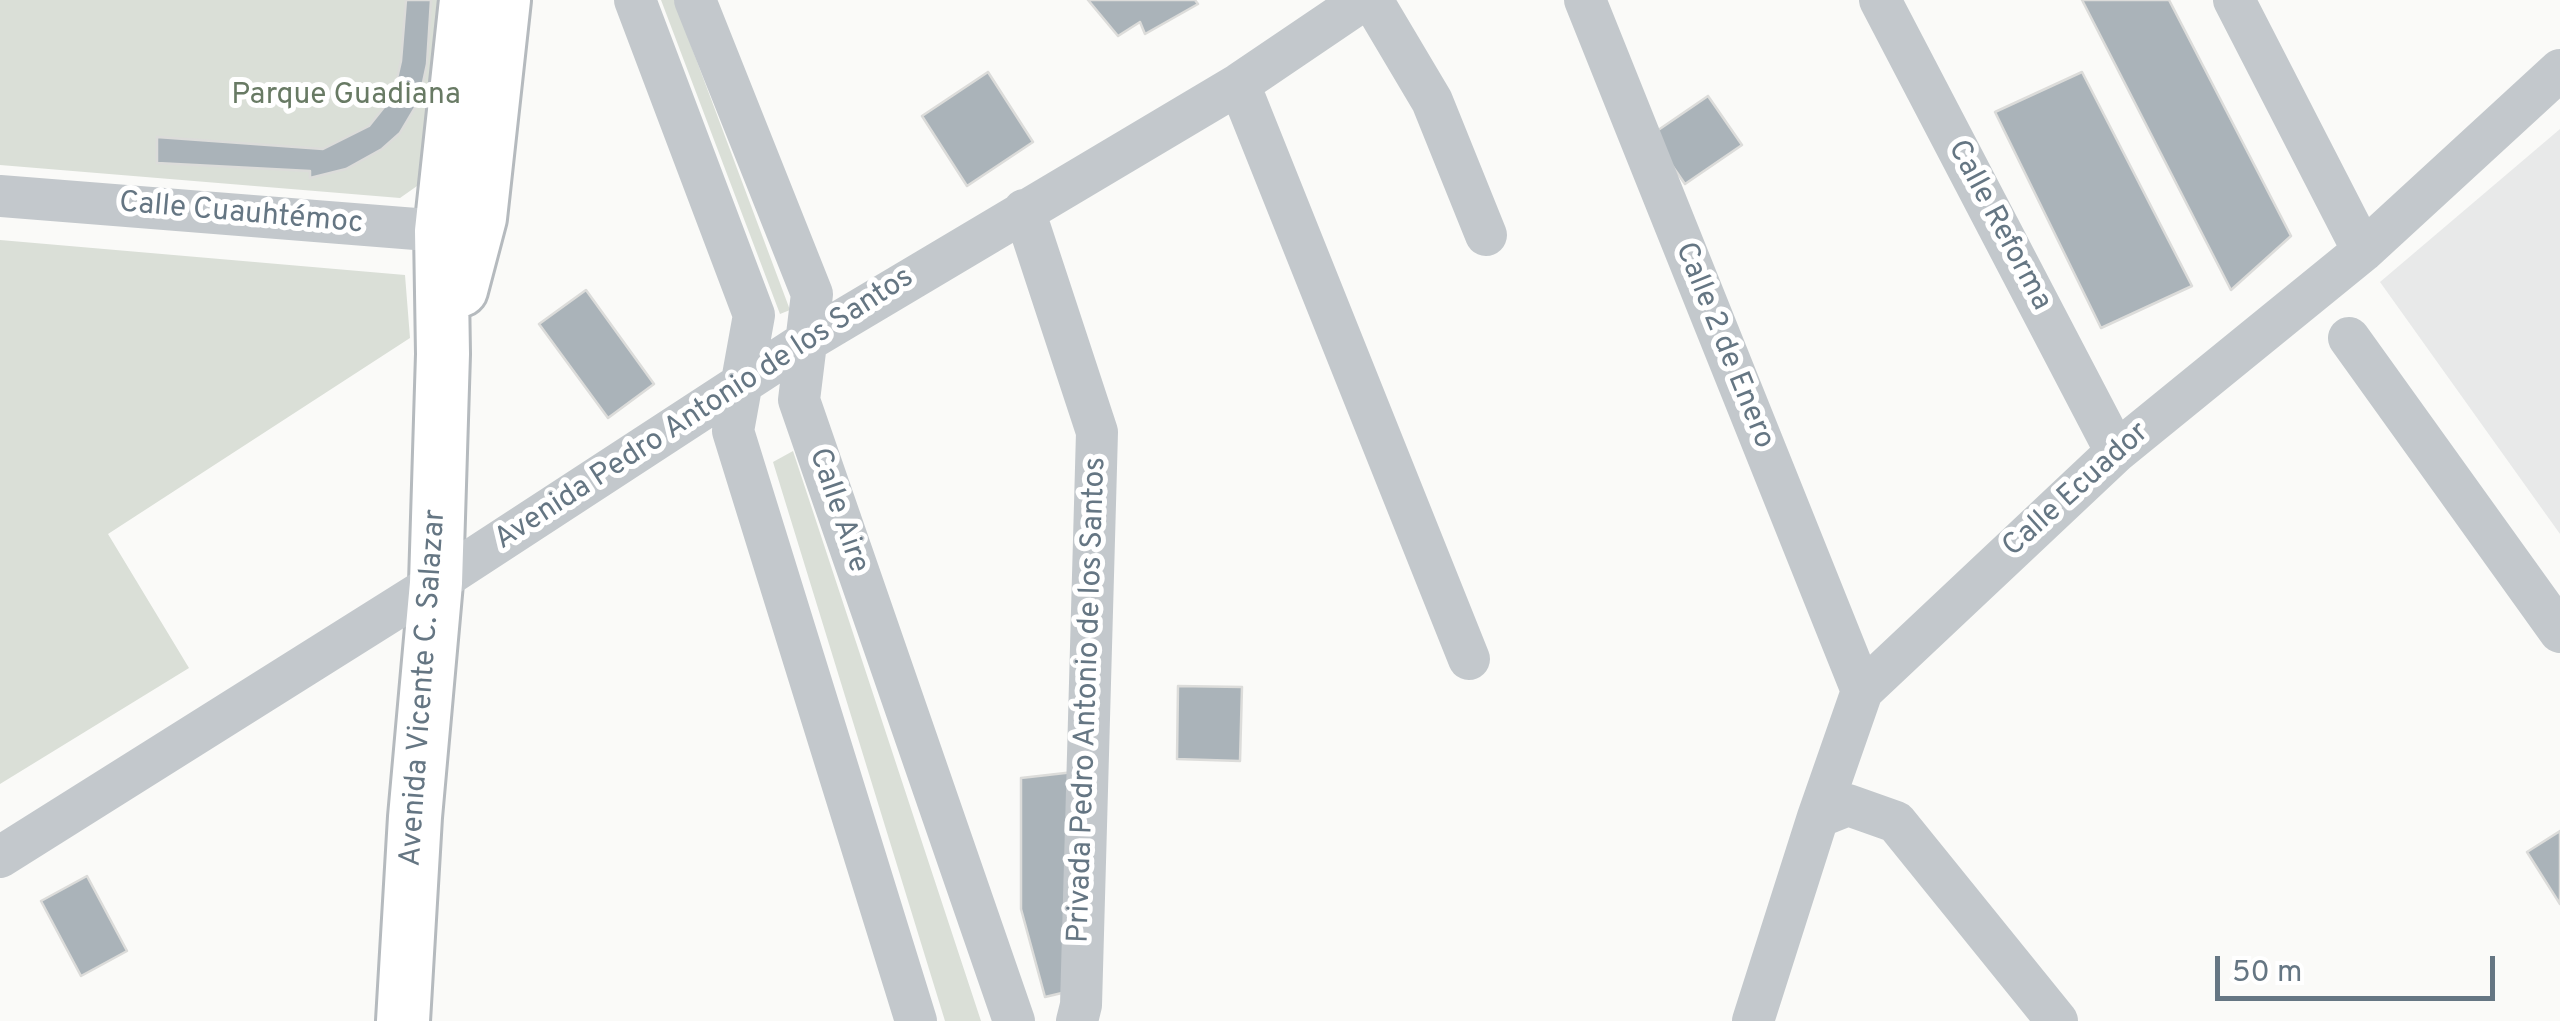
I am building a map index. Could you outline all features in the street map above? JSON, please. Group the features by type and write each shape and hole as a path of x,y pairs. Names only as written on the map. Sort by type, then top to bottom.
{"main road":[{"name":"Avenida Vicente C. Salazar","path":"461,224 466,0"},
{"name":"Avenida Vicente C. Salazar","path":"403,1021 415,818 436,583 444,354 461,224 504,0"}],"street":[{"path":"636,0 754,315 733,432 916,1021"},
{"name":"Calle Aire","path":"695,0 812,294 799,400 1014,1021"},
{"name":"Avenida Pedro Antonio de los Santos","path":"0,857 436,583 807,341 1239,84 1363,0"},
{"path":"1372,0 1432,101 1486,235"},
{"name":"Calle 2 de Enero","path":"1585,0 1862,691"},
{"name":"Calle Reforma","path":"1880,0 2116,452"},
{"path":"2234,0 2363,251"},
{"name":"Calle Ecuador","path":"1753,1021 1862,691 2116,452 2363,251 2560,70"},
{"path":"1239,84 1469,658"},
{"name":"Calle Cuauhtémoc","path":"0,196 461,224"},
{"name":"Privada Pedro Antonio de los Santos","path":"1024,210 1097,432 1081,1004 1077,1021"},
{"path":"2349,338 2560,632"},
{"path":"1818,817 1848,804 1896,822 2057,1021"}],"shaded area":[{"path":"2560,129 2560,534 2380,282"}],"green space":[{"name":"Parque Guadiana","path":"0,0 449,0 427,179 400,198 0,165"},
{"path":"661,0 674,0 790,310 780,314"},
{"path":"0,240 405,275 410,338 108,534 189,668 0,784"},
{"path":"793,451 981,1021 945,1021 773,462"}],"building":[{"path":"406,0 431,0 427,64 419,101 400,133 382,149 346,169 310,178 310,171 157,163 157,137 323,149 369,126 393,96 401,61"},
{"path":"1088,0 1195,0 1198,4 1145,34 1140,22 1118,36"},
{"path":"2082,0 2169,0 2291,236 2231,290"},
{"path":"988,72 1033,142 967,186 922,116"},
{"path":"2082,72 2192,286 2101,328 1995,112"},
{"path":"1708,96 1742,145 1685,184 1651,135"},
{"path":"586,290 654,384 608,418 539,324"},
{"path":"1178,686 1242,687 1240,761 1177,759"},
{"path":"1074,772 1066,992 1045,997 1021,909 1021,778"},
{"path":"2560,831 2560,904 2527,852"},
{"path":"87,876 127,951 81,976 41,901"}]}
